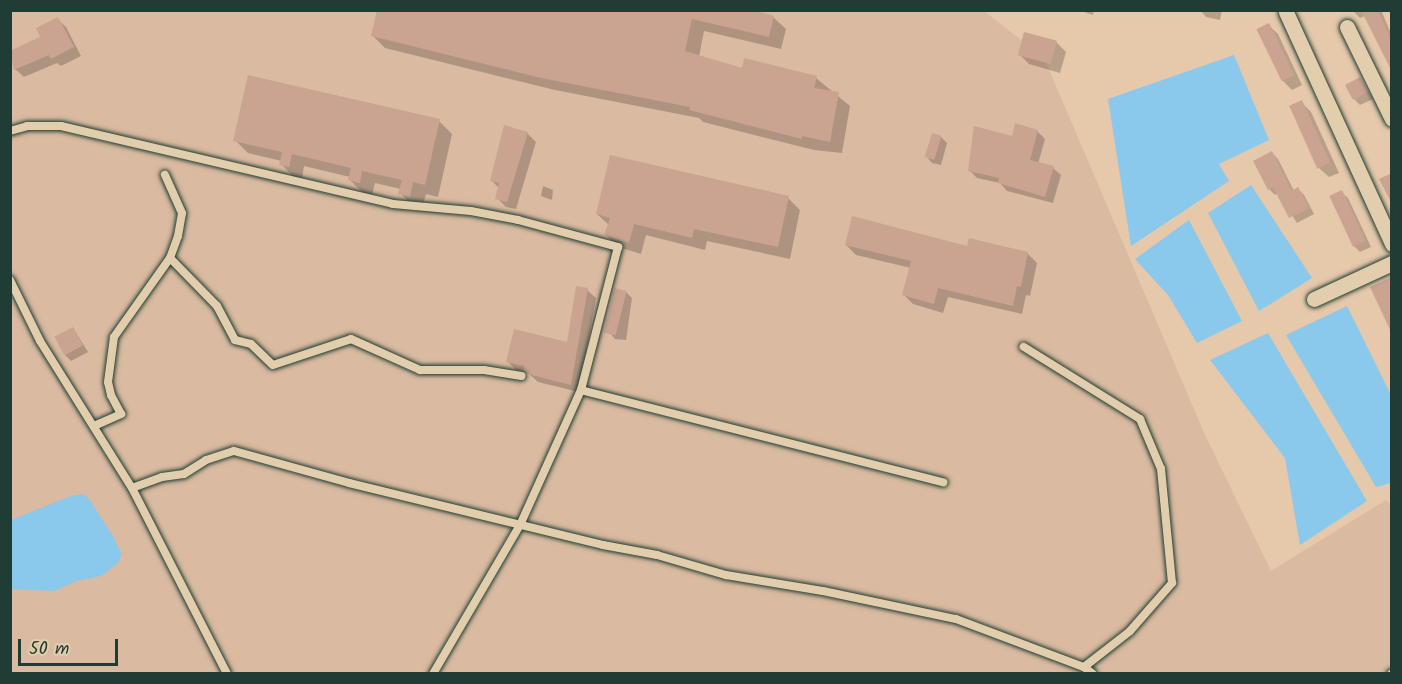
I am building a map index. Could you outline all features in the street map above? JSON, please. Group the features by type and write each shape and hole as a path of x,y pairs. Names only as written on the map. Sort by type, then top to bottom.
{"street":[{"path":"1286,12 1392,244"},
{"path":"1347,27 1392,119"},
{"path":"1314,299 1392,263"}],"lane":[{"path":"10,131 27,126 61,126 393,204 471,211 518,220 618,247 581,390 520,525 434,674"},
{"path":"94,426 121,414 111,395 108,382 114,337 170,258 178,236 182,213 165,175"},
{"path":"170,258 217,306 234,340 251,344 273,364 351,339 420,370 484,370 522,376"},
{"path":"10,280 40,341 132,488 227,674"},
{"path":"1024,347 1140,419 1161,469 1172,583 1130,631 1084,667"},
{"path":"581,390 943,482"},
{"path":"132,488 162,477 184,474 206,460 234,452 520,525 657,555 726,575 823,591 956,619 1084,667 1092,674"}],"shaded area":[{"path":"10,11 984,11 1044,58 1205,435 1271,571 1386,500 1391,505 1391,673 11,673"}],"water":[{"path":"1234,55 1269,140 1219,164 1229,181 1131,246 1108,99"},
{"path":"1251,185 1312,278 1259,311 1208,213"},
{"path":"1189,220 1242,321 1197,343 1168,295 1135,259"},
{"path":"1347,306 1391,395 1391,483 1376,487 1286,335"},
{"path":"1268,333 1367,501 1300,545 1285,458 1210,360"},
{"path":"83,494 89,499 113,536 122,555 117,564 101,576 76,581 55,591 11,589 11,520 71,496"}],"building":[{"path":"377,10 753,10 774,16 769,37 692,19 685,51 742,68 744,58 817,76 814,88 839,92 830,142 802,136 802,139 689,110 690,107 541,78 371,36"},
{"path":"1361,10 1378,10 1392,42 1392,72"},
{"path":"58,17 74,47 51,59 49,55 14,70 10,51 40,37 36,28"},
{"path":"1269,23 1294,75 1282,81 1256,29"},
{"path":"1024,32 1057,41 1051,64 1018,55"},
{"path":"248,75 440,119 425,185 413,182 410,197 398,194 402,180 362,171 360,183 348,180 351,168 292,154 289,167 279,165 282,152 233,141"},
{"path":"1360,77 1368,92 1353,100 1345,85"},
{"path":"1302,100 1330,163 1317,169 1289,106"},
{"path":"1015,123 1038,130 1030,160 1054,166 1045,197 998,183 999,178 968,171 974,126 1012,136"},
{"path":"504,125 528,132 507,202 495,199 499,183 490,181"},
{"path":"932,133 942,136 934,160 925,157"},
{"path":"1272,151 1292,191 1298,187 1309,208 1289,218 1273,187 1268,190 1253,161"},
{"path":"610,155 789,196 778,247 694,229 692,238 634,224 629,243 604,235 610,218 596,214"},
{"path":"1392,173 1392,204 1379,179"},
{"path":"1342,190 1366,241 1353,247 1329,196"},
{"path":"852,216 967,246 969,238 1028,252 1021,287 1017,286 1013,306 938,288 934,304 902,295 911,261 845,245"},
{"path":"1392,277 1392,334 1370,287"},
{"path":"576,286 588,288 571,385 528,374 524,366 506,362 514,329 567,342"},
{"path":"615,288 627,291 616,336 604,333"},
{"path":"73,327 83,346 64,355 54,337"}]}
